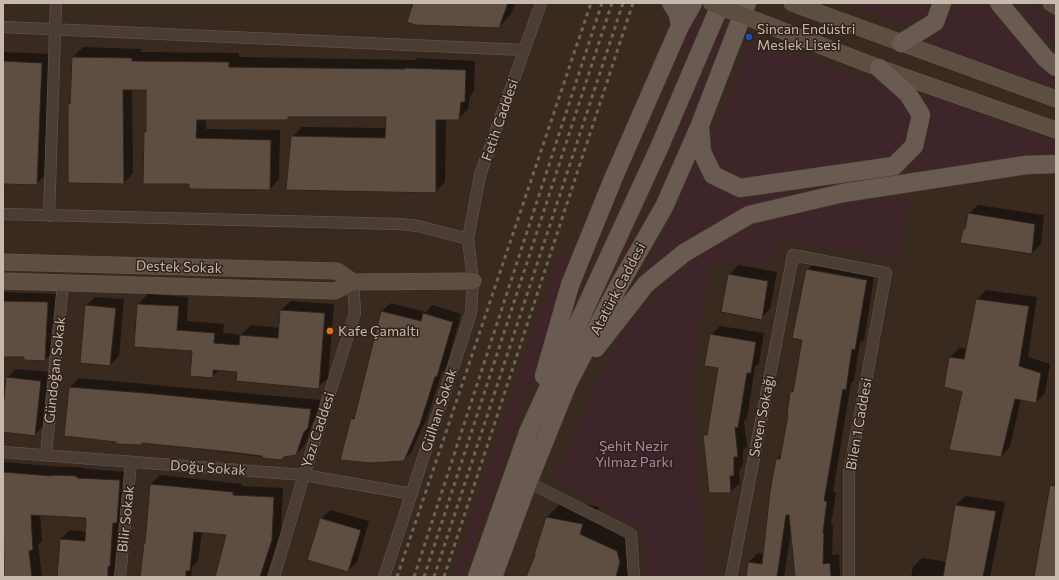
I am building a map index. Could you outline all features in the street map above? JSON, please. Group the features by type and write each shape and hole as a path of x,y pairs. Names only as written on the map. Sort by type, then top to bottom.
{"main road":[{"path":"671,3 678,14 680,26"},
{"path":"529,430 570,285 613,179 669,55 680,26 693,3"},
{"name":"Atatürk Caddesi","path":"477,577 529,430 659,148 721,3"},
{"name":"Atatürk Caddesi","path":"493,577 528,482 568,384 618,287 664,207 700,125 747,3"},
{"path":"901,43 935,22 942,3"},
{"path":"999,3 1045,58 1056,67"},
{"path":"700,125 702,152 713,175 740,188 894,166 914,146 921,115 908,94 879,68"},
{"path":"568,384 646,284 684,253 749,215 843,193 1026,165 1056,164"}],"street":[{"path":"49,216 56,3"},
{"name":"Fetih Caddesi","path":"468,239 480,175 540,3"},
{"path":"711,3 879,68 1056,130"},
{"path":"792,3 1056,100"},
{"path":"1051,3 1056,6"},
{"path":"3,27 524,50"},
{"path":"3,214 400,224 418,226 468,239"},
{"name":"Gülhan Sokak","path":"384,577 471,313 473,281 468,239"},
{"name":"Seven Sokağı","path":"731,577 793,255 886,273"},
{"name":"Destek Sokak","path":"3,262 338,272 352,282"},
{"name":"Bilen 1 Caddesi","path":"849,577 849,473 886,273"},
{"name":"Destek Sokak","path":"3,282 335,291 352,282 473,281"},
{"name":"Yazı Caddesi","path":"274,577 304,475 355,313 352,282"},
{"name":"Gündoğan Sokak","path":"46,455 63,284"},
{"name":"Doğu Sokak","path":"3,452 304,475 412,494"},
{"name":"Bilir Sokak","path":"120,577 131,462"},
{"path":"528,482 631,534 634,577"}],"green space":[{"path":"844,3 937,3 933,11 912,24 883,18"},
{"path":"954,3 989,3 1032,60 1056,83 1056,90 922,39 936,32 950,18"},
{"path":"1035,5 1056,21 1056,45 1041,33 1024,13"},
{"path":"693,13 705,16 689,48 685,49 682,43 685,33 608,220 576,303 572,302 573,291"},
{"path":"722,26 728,28 692,119 595,316 532,455 530,449 610,275 645,209 703,79"},
{"path":"754,38 902,93 916,114 912,140 894,157 739,179 723,168 714,157 711,141"},
{"path":"917,87 1056,145 1056,157 1020,157 900,175 912,165 925,149 931,125 930,104"},
{"path":"699,149 724,190 744,198 789,190 790,197 760,203 719,222 673,251 627,294 661,242 683,196 687,173"},
{"name":"Şehit Nezir Yılmaz Parkı","path":"911,196 898,258 793,242 779,245 774,263 711,263 694,357 694,414 706,577 647,577 643,531 554,479 596,387 628,325 670,278 694,259 699,260 700,256 729,236 771,221 828,206"},
{"path":"560,253 569,256 572,260 563,288 463,577 454,577"}],"building":[{"path":"413,3 508,3 499,28 415,25 407,22"},
{"path":"72,57 132,58 132,61 229,62 229,67 405,68 466,70 465,102 461,102 459,120 436,120 436,193 286,190 291,136 385,138 386,117 288,117 288,120 197,120 196,138 271,140 270,190 189,189 189,184 143,184 144,132 146,132 146,90 123,90 124,184 68,183 68,104 70,104"},
{"path":"3,61 42,63 37,185 3,184"},
{"path":"968,213 1035,224 1032,254 960,243 963,229 965,229"},
{"path":"806,269 867,280 855,350 852,349 846,390 843,389 824,501 827,501 823,533 823,564 830,563 831,577 795,577 789,515 786,515 777,577 746,577 748,562 762,564 770,491 776,459 780,459 788,415 790,392 793,392 802,340 792,338"},
{"path":"728,274 768,281 762,320 721,312"},
{"path":"976,299 1029,306 1019,366 1041,373 1036,403 1015,399 1001,457 949,450 962,392 944,387 949,357 964,359"},
{"path":"3,301 48,302 45,361 24,360 24,357 3,357"},
{"path":"137,304 179,306 177,330 215,333 214,343 239,345 240,335 278,338 280,310 325,313 319,389 236,381 237,372 213,370 213,378 190,376 192,351 134,347"},
{"path":"85,305 116,308 110,366 80,363"},
{"path":"381,311 421,321 423,313 453,322 437,377 435,377 420,424 404,461 370,463 340,460 351,418 354,419"},
{"path":"710,334 756,342 751,373 747,373 738,428 735,427 738,457 734,457 734,476 730,476 731,493 709,493 703,435 707,435 718,368 704,366"},
{"path":"6,377 41,381 35,436 3,432 3,409"},
{"path":"69,387 311,409 308,428 304,432 296,455 284,457 281,460 230,452 142,443 142,445 116,444 116,442 64,436"},
{"path":"3,472 120,480 117,523 113,523 108,577 57,577 60,539 85,541 86,518 31,515 33,550 29,551 32,577 4,577"},
{"path":"150,484 233,492 233,495 274,497 272,540 260,577 215,577 226,535 194,532 190,571 186,571 186,577 140,577 145,543"},
{"path":"1050,485 1056,486 1056,577 1034,577"},
{"path":"955,505 996,511 983,577 943,577"},
{"path":"546,517 583,524 580,534 617,551 620,562 616,577 526,577 535,555"},
{"path":"320,518 361,530 348,572 307,560"}],"railway":[{"path":"397,577 591,3"},
{"path":"414,577 602,3"},
{"path":"424,577 612,3"},
{"path":"434,577 623,3"},
{"path":"444,577 633,3"}],"place":[{"name":"Sincan Endüstri Meslek Lisesi","path":"749,37"},
{"name":"Kafe Çamaltı","path":"330,331"}]}
